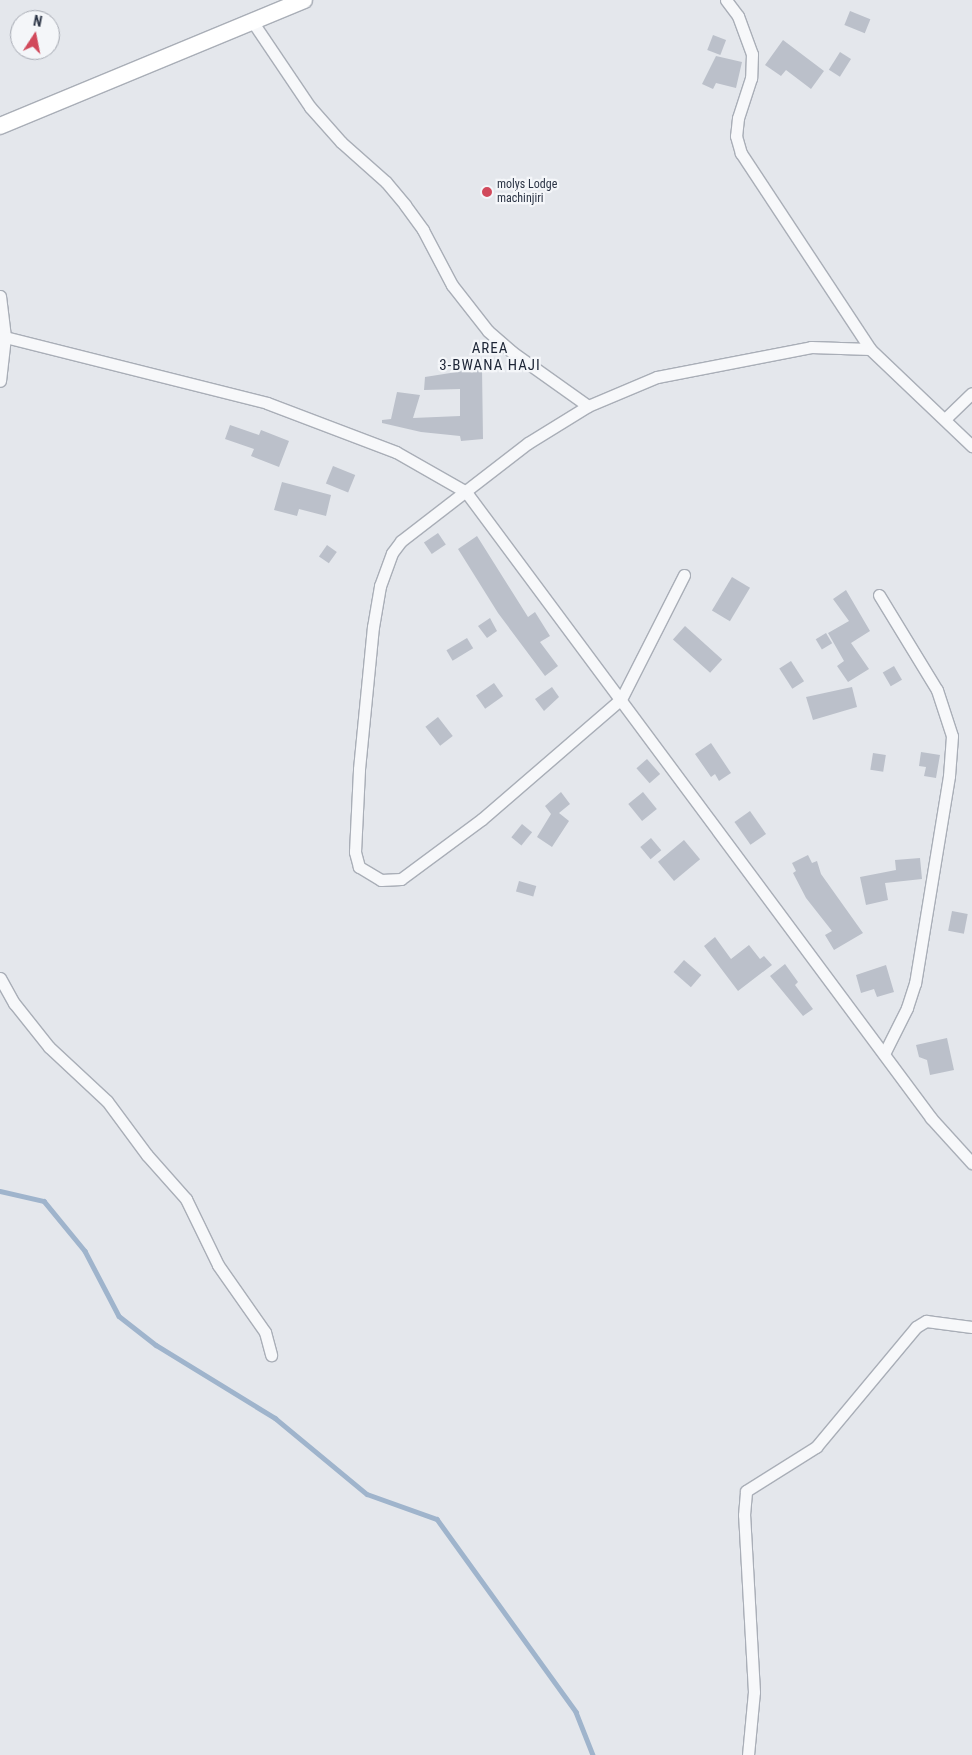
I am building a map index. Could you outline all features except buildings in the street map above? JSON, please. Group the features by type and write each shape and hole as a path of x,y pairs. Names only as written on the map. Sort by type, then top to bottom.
{"main road":[{"path":"0,126 304,0"}],"street":[{"path":"726,0 738,16 752,54 751,78 738,118 736,136 742,153 870,349 972,446"},
{"path":"252,21 310,107 341,142 386,182 405,205 423,230 452,285 488,331 512,352 588,406"},
{"path":"0,296 5,337 0,381"},
{"path":"5,337 267,404 396,452 466,492 885,1052 931,1118 972,1163"},
{"path":"684,575 621,699 482,819 401,879 381,880 359,867 355,852 358,769 373,627 380,586 392,553 401,541 528,443 588,406 657,376 735,359 811,347 870,349"},
{"path":"945,419 972,393"},
{"path":"879,595 937,690 952,736 949,776 915,983 907,1008 885,1052"},
{"path":"0,978 14,1003 48,1048 107,1101 147,1155 186,1199 218,1265 265,1332 271,1355"},
{"path":"748,1755 754,1692 744,1515 746,1491 816,1447 916,1327 926,1321 972,1327"}],"waterway":[{"path":"0,1191 44,1201 85,1251 119,1316 156,1345 275,1418 367,1494 437,1519 576,1712 593,1755"}],"place":[{"name":"molys Lodge machinjiri","path":"487,192"}],"district":[{"name":"AREA 3-BWANA HAJI","path":"490,356"}]}
